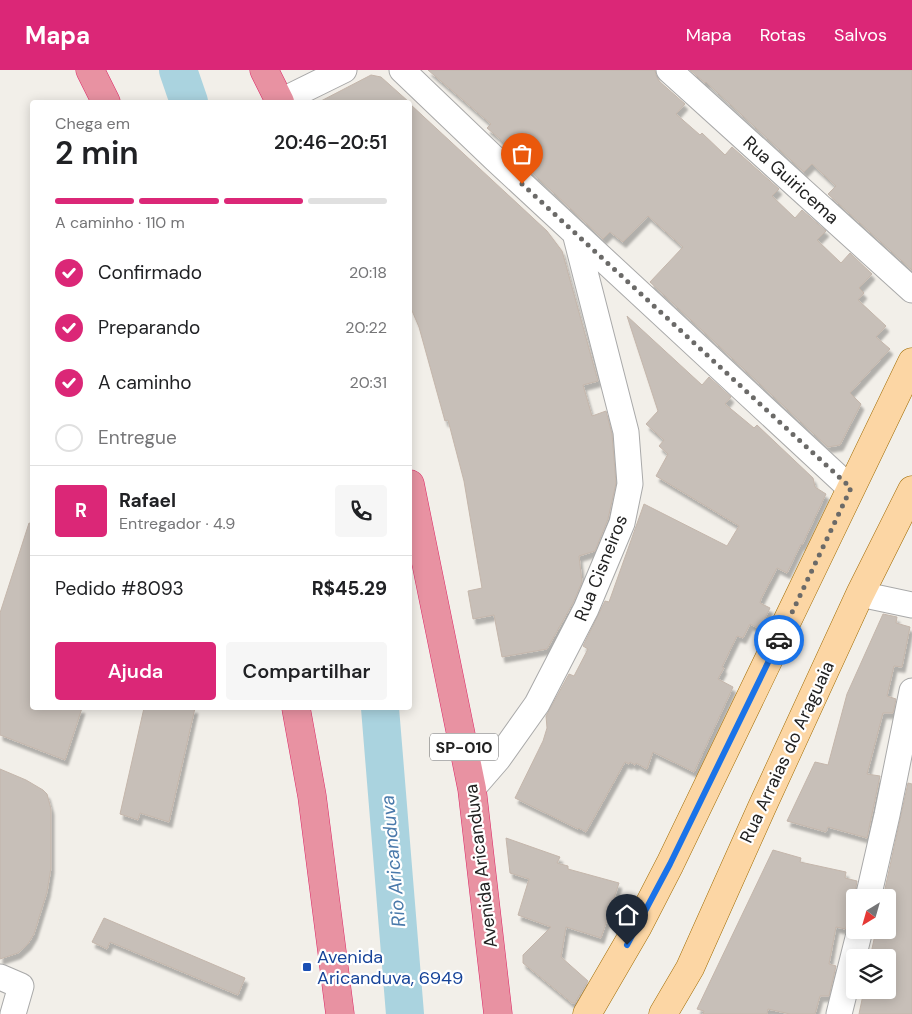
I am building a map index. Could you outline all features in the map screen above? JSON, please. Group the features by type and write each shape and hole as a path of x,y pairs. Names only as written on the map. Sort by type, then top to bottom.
{"highway":[{"path":"90,70 105,100"},
{"path":"264,70 279,100"},
{"name":"Avenida Aricanduva","path":"412,494 472,789 501,1013"},
{"path":"296,710 312,796 340,1014"}],"main road":[{"path":"587,1014 637,928 670,864 912,362"},
{"name":"Rua Arraias do Araguaia","path":"663,1014 690,968 860,594 912,490"}],"street":[{"path":"284,100 344,70"},
{"path":"402,70 851,488"},
{"name":"Rua Guiricema","path":"670,70 912,290"},
{"name":"Rua Cisneiros","path":"472,789 498,759 522,726 546,687 586,609 622,523 630,484 626,432 575,233"},
{"path":"860,594 912,605"},
{"path":"870,889 912,691"},
{"path":"839,1014 858,939"},
{"path":"10,981 13,1014"}],"building":[{"path":"428,70 655,70 659,81 685,104 676,114 700,135 702,133 725,155 732,147 779,189 772,196 795,218 802,210 826,231 817,240 841,263 850,253 872,274 859,288 864,293 858,300 886,326 876,337 890,349 850,393 861,404 840,445 828,447 650,282 683,247 648,216 623,242 610,232 603,239 522,163 525,160 487,128 491,124"},
{"path":"690,70 912,70 912,270 828,194 836,186 812,164 804,172 706,82"},
{"path":"371,75 381,77 407,100 323,100"},
{"path":"412,106 547,231 562,251 598,381 583,385 592,416 606,411 612,434 616,483 608,519 595,551 579,556 582,582 573,603 547,649 502,657 494,615 473,619 468,591 482,588 464,481 448,420 445,421 419,327 412,311"},
{"path":"627,316 702,385 709,377 731,397 725,404 754,428 757,425 813,478 815,487 826,494 787,573 777,568 761,599 760,603 770,608 760,629 750,624 743,638 737,636 722,667 724,668 718,679 733,687 694,772 653,752 647,769 636,763 635,765 625,762 586,832 515,798 543,741 547,728 546,716 569,674 574,676 588,649 583,646 605,601 609,602 644,504 727,546 739,526 656,476 668,454 659,446 664,440 646,424 658,411"},
{"path":"29,523 30,710 81,710 65,760 0,735 0,613"},
{"path":"883,614 897,617 896,623 910,627 902,667 894,666 887,696 896,699 893,713 883,713 867,774 880,776 867,838 828,827 826,832 787,821 815,762 828,765 847,694"},
{"path":"144,710 195,710 169,822 140,813 138,820 120,814"},
{"path":"0,769 26,780 47,794 51,809 51,868 47,892 34,934 28,944 18,953 0,959"},
{"path":"908,783 912,784 912,1014 859,1014 862,999 896,999 896,949 872,949 874,939 896,939 896,889 885,889"},
{"path":"506,838 560,857 557,863 568,866 568,869 619,883 601,938 566,927 561,957 588,981 575,1003 572,1003 523,963 523,955 551,927 518,915 529,879 510,873"},
{"path":"773,850 801,858 800,862 846,872 845,878 857,881 856,889 846,889 846,927 845,929 836,927 829,964 836,966 829,996 820,996 815,1014 790,1014 768,1009 767,1014 703,1014 704,1011 697,1009"},
{"path":"104,918 245,978 238,995 110,942 107,949 92,942"}],"waterway":[{"name":"Rio Aricanduva","path":"178,70 188,100"},
{"name":"Rio Aricanduva","path":"380,710 405,1014"}],"way so far":[{"path":"522,184 851,488 779,640"}],"place":[{"name":"Avenida Aricanduva, 6949","path":"307,967"}],"route":[{"path":"627,945 670,864 779,640"}]}
